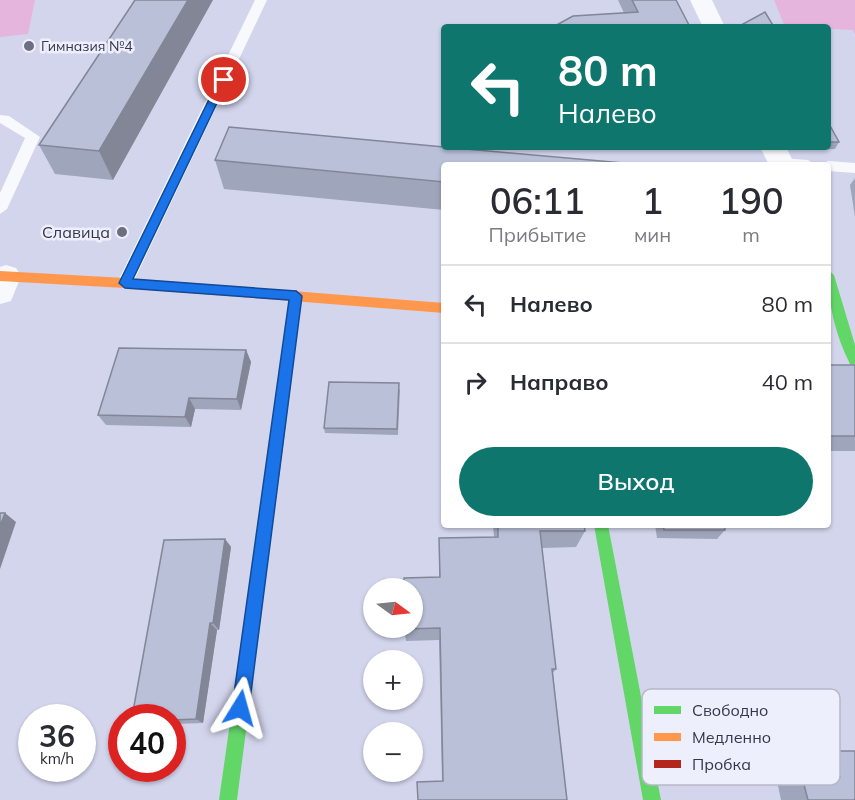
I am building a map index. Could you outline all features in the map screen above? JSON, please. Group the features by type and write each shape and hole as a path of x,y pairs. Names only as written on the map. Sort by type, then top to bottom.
{"street":[{"path":"701,0 713,24"},
{"path":"2,282 125,283 441,308"},
{"path":"831,284 855,360"},
{"path":"228,800 296,296"},
{"path":"831,334 849,336"},
{"path":"602,528 642,746"},
{"path":"649,785 652,800"}],"lane":[{"path":"125,283 261,0"},
{"path":"0,119 4,118 33,137 0,209"},
{"path":"779,158 796,162"},
{"path":"831,166 855,168"}],"shaded area":[{"path":"0,0 35,0 28,34 0,37"},
{"path":"774,0 855,0 855,35 853,30 831,29 831,24 784,24"}],"building":[{"path":"135,0 188,0 99,151 39,145"},
{"path":"632,0 676,0 688,24 558,24 573,16 638,12"},
{"path":"765,12 772,24 743,24"},
{"path":"229,127 441,146 441,150 481,150 613,162 441,162 441,182 215,160"},
{"path":"831,127 839,142 831,142"},
{"path":"119,348 246,350 237,399 189,398 185,417 98,415"},
{"path":"831,365 855,365 855,436 831,436"},
{"path":"329,382 399,383 397,429 324,428"},
{"path":"0,513 5,513 0,526"},
{"path":"498,528 584,528 585,531 540,531 556,669 552,669 567,800 418,800 417,782 443,781 440,628 423,628 423,578 404,578 440,577 439,538 498,537"},
{"path":"664,528 725,528 725,530 664,530"},
{"path":"225,539 196,719 186,719 186,704 134,704 164,540"},
{"path":"840,751 855,751 855,800 808,800 804,785 840,785"}],"traffic: fast":[{"path":"831,286 844,335 855,360"},
{"path":"228,800 272,477"},
{"path":"602,528 642,746"},
{"path":"649,785 652,800"}],"traffic: slow":[{"path":"0,276 125,283 441,308"}],"traffic: jam":[{"path":"272,477 296,295"}],"place":[{"name":"Гимназия №4","path":"29,46"},
{"name":"Славица","path":"122,232"}],"route":[{"path":"224,80 125,283 296,296 240,708"}]}
